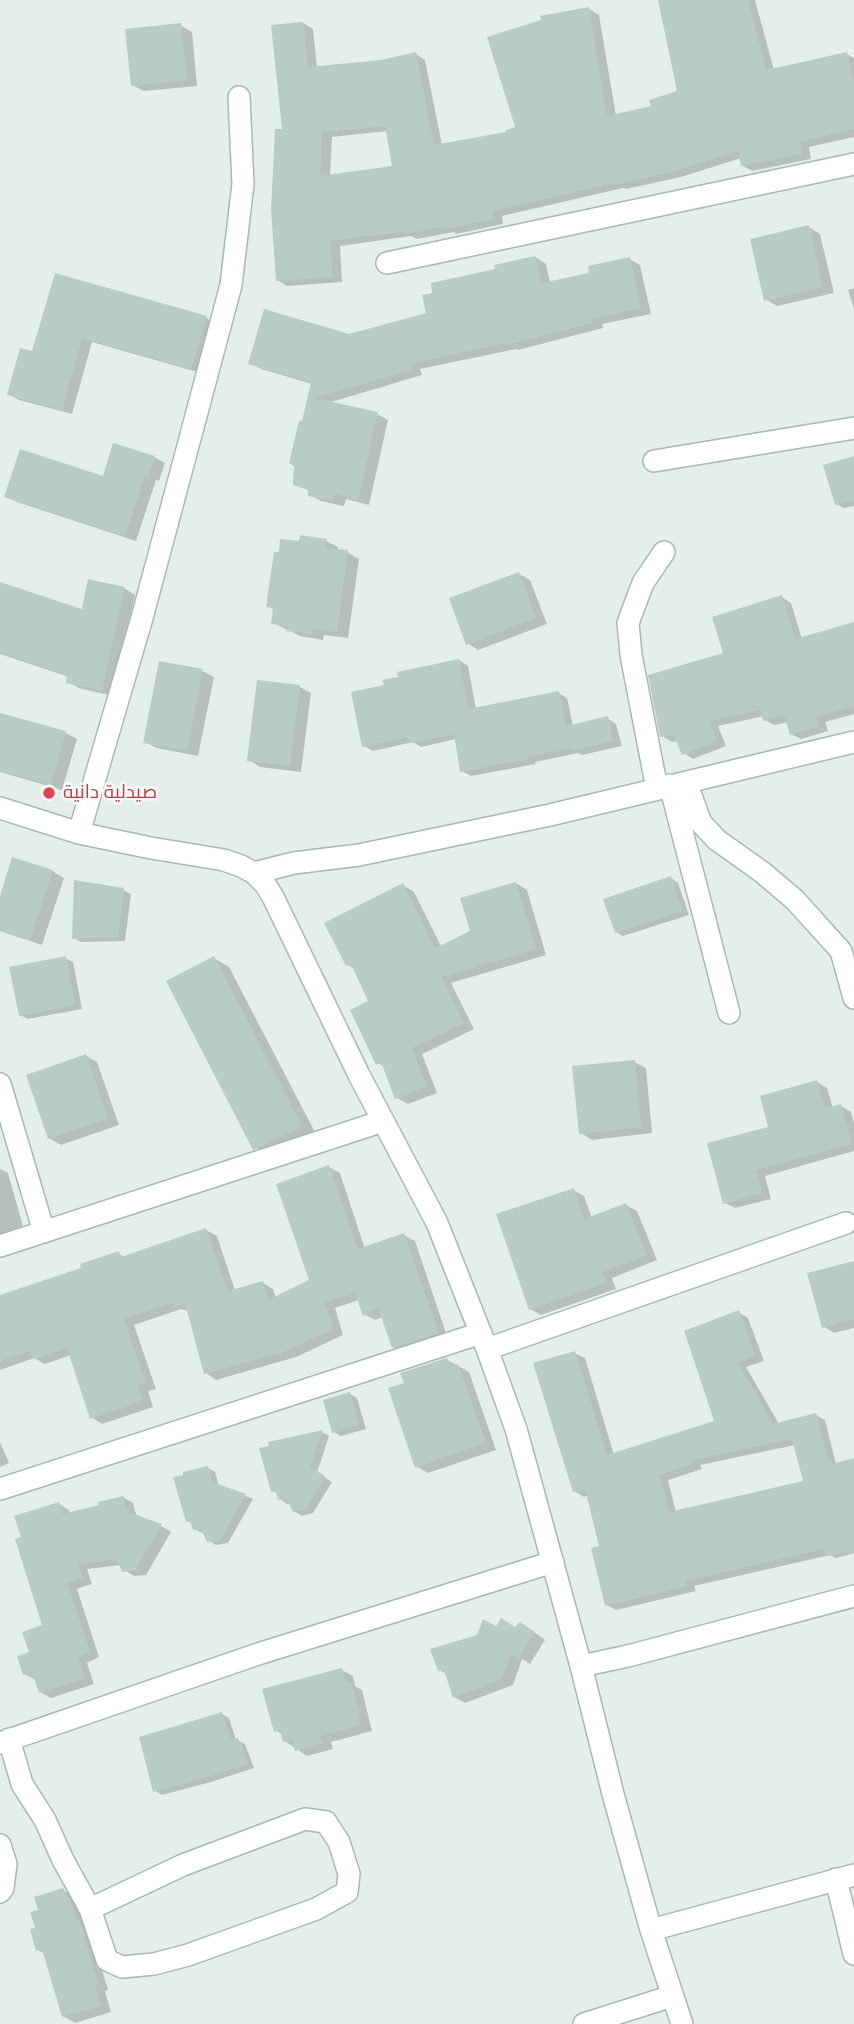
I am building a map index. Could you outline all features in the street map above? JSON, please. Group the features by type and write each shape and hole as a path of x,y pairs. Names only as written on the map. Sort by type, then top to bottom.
{"street":[{"path":"79,833 142,618 230,285 243,184 239,97"},
{"path":"387,263 854,164"},
{"path":"654,461 854,428"},
{"path":"664,552 643,583 628,623 631,655 671,785 729,1013"},
{"path":"254,873 294,863 359,855 444,838 854,742"},
{"path":"671,785 717,840 795,900 841,951 854,998"},
{"path":"0,808 79,833 223,860 254,873 273,897 359,1075 437,1223 516,1429 613,1794 651,1930 681,2024"},
{"path":"0,1084 44,1232"},
{"path":"0,1246 383,1121"},
{"path":"0,1489 484,1341 846,1223"},
{"path":"90,1909 183,1865 305,1819 326,1822 339,1842 349,1874 347,1892 316,1909 188,1955 154,1964 122,1967 107,1960 90,1909 45,1820 22,1784 5,1741 258,1654 553,1562"},
{"path":"581,1666 854,1596"},
{"path":"0,1845 6,1864 0,1892"},
{"path":"651,1930 845,1877 854,1954"},
{"path":"584,2024 672,1996"}],"building":[{"path":"658,0 748,0 766,70 847,52 854,83 854,129 800,142 802,154 741,166 738,151 671,172 493,211 494,219 445,229 444,227 405,234 405,231 330,241 333,277 276,281 271,210 275,129 282,129 271,25 303,22 308,67 381,60 416,52 434,145 506,132 515,127 487,37 541,20 540,16 589,7 607,116 651,106 649,100 677,91","holes":["385,126 392,166 320,176 322,132"]},
{"path":"181,23 187,80 131,86 125,29"},
{"path":"809,225 823,287 764,301 750,239"},
{"path":"535,256 542,283 589,273 588,266 630,257 641,308 592,319 593,323 506,345 505,343 410,364 412,370 314,398 378,412 358,500 335,494 333,501 308,496 308,490 293,485 294,466 289,463 311,382 248,364 264,309 349,334 426,313 422,295 432,293 431,283 495,269 494,265"},
{"path":"55,273 207,316 191,369 82,338 62,410 7,395 20,348 32,351"},
{"path":"113,443 155,456 148,477 145,475 125,536 4,497 20,449 103,476"},
{"path":"854,456 854,500 835,505 823,465"},
{"path":"300,535 327,539 326,548 348,550 337,632 313,629 312,634 286,631 289,626 271,624 273,608 266,607 274,552 279,552 280,539 299,541"},
{"path":"519,572 536,618 466,645 449,598"},
{"path":"88,579 125,587 102,691 66,683 67,675 0,652 0,582 82,609"},
{"path":"782,595 795,639 854,622 854,706 816,717 819,726 790,735 784,715 763,721 760,710 710,721 717,741 682,755 674,736 660,737 648,675 723,653 712,617"},
{"path":"459,659 468,709 559,691 566,726 608,716 613,741 460,772 454,734 410,743 407,737 362,747 351,692 384,685 382,680 398,677 397,672"},
{"path":"159,661 203,669 187,751 143,743"},
{"path":"257,680 300,685 290,766 247,761"},
{"path":"0,713 66,731 51,785 0,771"},
{"path":"12,857 53,870 30,940 0,930 0,896"},
{"path":"671,876 682,911 615,933 603,899"},
{"path":"74,880 124,888 118,937 72,939"},
{"path":"516,882 536,949 442,977 464,1023 412,1048 427,1087 395,1099 381,1062 376,1065 350,1010 368,1001 351,964 346,966 324,923 403,883 435,948 470,931 460,898"},
{"path":"66,956 75,1005 19,1016 9,967"},
{"path":"214,956 302,1126 253,1150 166,981"},
{"path":"86,1054 108,1119 48,1139 26,1075"},
{"path":"635,1060 641,1127 579,1134 572,1066"},
{"path":"817,1080 825,1108 841,1104 852,1144 756,1170 762,1193 723,1204 707,1143 768,1127 760,1096"},
{"path":"329,1165 358,1249 404,1233 439,1333 392,1348 378,1308 363,1316 355,1293 325,1302 333,1329 284,1352 204,1374 185,1303 174,1307 173,1303 124,1319 146,1383 138,1386 143,1401 90,1419 67,1348 33,1359 30,1351 0,1361 0,1295 81,1268 80,1264 119,1251 121,1257 206,1228 228,1291 263,1281 268,1300 309,1280 276,1184"},
{"path":"574,1188 584,1219 626,1203 647,1255 603,1272 607,1283 529,1310 496,1214"},
{"path":"854,1261 854,1319 822,1328 807,1273"},
{"path":"739,1310 755,1356 738,1362 773,1424 816,1413 828,1460 831,1459 832,1464 854,1458 854,1552 826,1556 824,1549 686,1581 687,1586 605,1606 591,1548 599,1546 585,1489 573,1492 533,1363 575,1351 607,1455 714,1421 684,1331","holes":["792,1439 803,1481 669,1512 660,1475 693,1464 692,1460"]},
{"path":"447,1358 450,1366 458,1364 486,1443 415,1468 388,1388 404,1383 400,1373"},
{"path":"350,1392 359,1425 332,1433 323,1400"},
{"path":"323,1430 310,1467 325,1476 306,1510 293,1512 287,1499 278,1500 276,1491 271,1492 259,1448 269,1446 268,1442"},
{"path":"208,1466 212,1482 246,1494 220,1540 207,1542 201,1529 193,1530 190,1521 186,1522 173,1477"},
{"path":"123,1496 128,1512 162,1524 135,1570 122,1572 117,1559 78,1564 83,1578 67,1583 90,1652 78,1657 85,1678 39,1693 32,1672 23,1675 17,1656 29,1652 22,1632 42,1625 15,1539 21,1537 14,1516 59,1502 62,1514"},
{"path":"501,1618 515,1627 520,1622 535,1632 518,1659 511,1654 502,1679 453,1698 444,1670 438,1671 430,1649 477,1635 483,1619 496,1626"},
{"path":"342,1668 346,1683 351,1682 361,1725 320,1736 323,1743 295,1751 292,1740 283,1742 280,1730 274,1732 262,1689"},
{"path":"222,1712 231,1739 238,1738 248,1764 153,1792 139,1737"},
{"path":"63,1888 76,1920 79,1920 98,1984 95,1984 101,2006 62,2017 42,1949 36,1951 30,1929 35,1928 30,1912 38,1910 34,1897"}],"place":[{"name":"صيدلية دانية","path":"49,793"}]}
